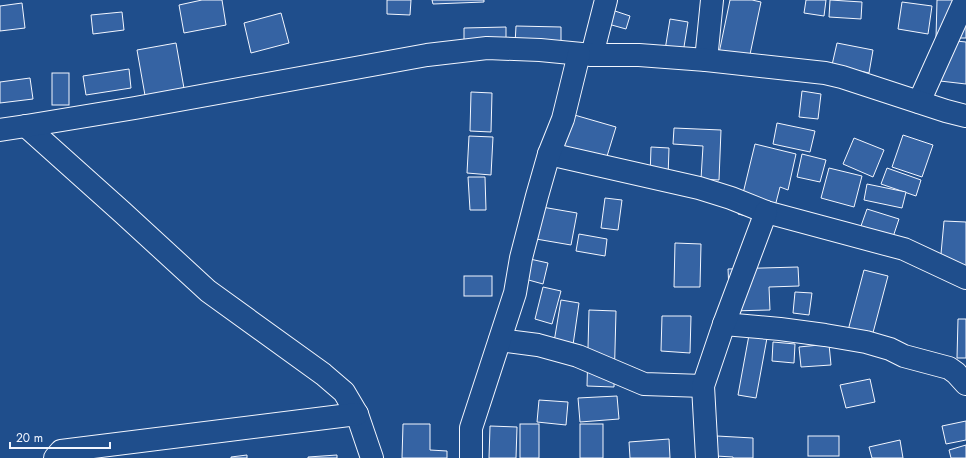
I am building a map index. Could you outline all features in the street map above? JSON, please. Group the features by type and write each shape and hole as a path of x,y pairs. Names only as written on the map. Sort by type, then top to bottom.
{"street":[{"path":"471,458 471,428 515,293 521,258 549,154 564,120 606,0"},
{"path":"706,60 712,0"},
{"path":"919,102 965,0"},
{"path":"0,130 135,108 427,55 487,48 540,50 586,55 640,55 825,72 966,116"},
{"path":"26,126 208,291 323,374 344,392 357,414 372,458"},
{"path":"549,154 699,188 731,198 766,212 904,249 966,278"},
{"path":"707,458 703,386 724,324 766,212"},
{"path":"724,324 780,329 866,342 890,349 904,356 949,368 966,384"},
{"path":"500,340 538,345 578,356 644,384 703,386"},
{"path":"54,458 61,451 357,414"}],"building":[{"path":"202,0 222,0 226,25 184,33 179,5"},
{"path":"387,0 411,0 410,15 387,14"},
{"path":"432,0 484,0 484,2 433,4"},
{"path":"730,0 752,0 761,2 748,64 718,58"},
{"path":"806,0 826,0 824,16 804,13"},
{"path":"830,0 862,2 861,19 829,17"},
{"path":"937,0 966,0 966,38 936,38"},
{"path":"902,2 932,6 928,34 898,29"},
{"path":"22,3 25,28 0,31 0,6"},
{"path":"606,8 630,16 626,29 601,22"},
{"path":"122,12 124,30 93,34 91,15"},
{"path":"281,13 289,43 251,53 244,23"},
{"path":"670,19 688,22 683,53 665,50"},
{"path":"516,26 561,27 561,45 515,44"},
{"path":"506,27 506,45 464,45 464,28"},
{"path":"946,40 966,42 966,84 940,81"},
{"path":"176,43 185,94 146,101 137,50"},
{"path":"837,43 873,50 869,73 832,65"},
{"path":"129,69 131,88 86,95 83,76"},
{"path":"52,73 69,73 69,105 52,105"},
{"path":"30,78 33,99 0,103 0,82"},
{"path":"802,91 821,94 818,119 799,117"},
{"path":"471,92 492,93 491,132 470,131"},
{"path":"571,114 616,127 604,166 559,152"},
{"path":"777,123 815,131 810,152 773,144"},
{"path":"674,128 721,130 719,180 701,179 703,146 673,144"},
{"path":"903,135 933,145 922,177 892,167"},
{"path":"469,136 493,137 491,175 467,173"},
{"path":"854,138 884,150 873,177 843,164"},
{"path":"755,144 796,154 788,190 780,187 771,222 738,214"},
{"path":"651,147 669,148 668,178 650,177"},
{"path":"802,154 826,160 820,182 797,177"},
{"path":"829,168 862,176 854,207 821,198"},
{"path":"887,168 921,180 916,196 881,184"},
{"path":"468,177 485,177 486,210 470,210"},
{"path":"867,184 906,192 902,208 864,200"},
{"path":"605,198 622,200 618,230 601,228"},
{"path":"542,207 577,213 571,245 536,239"},
{"path":"867,209 899,219 888,252 856,240"},
{"path":"944,221 966,222 966,268 940,265"},
{"path":"579,234 607,239 605,256 576,251"},
{"path":"675,243 701,244 700,287 674,287"},
{"path":"530,259 548,263 543,284 525,279"},
{"path":"798,267 799,286 769,287 770,310 730,311 728,269"},
{"path":"864,270 888,276 870,344 846,338"},
{"path":"464,276 492,276 492,296 464,296"},
{"path":"543,287 561,291 552,324 535,319"},
{"path":"795,292 812,293 809,315 793,313"},
{"path":"561,300 579,303 573,345 554,342"},
{"path":"589,310 616,311 614,387 587,386"},
{"path":"662,316 691,316 690,353 661,351"},
{"path":"958,319 966,319 966,358 957,358"},
{"path":"749,335 767,338 756,398 738,395"},
{"path":"773,342 795,344 794,363 772,361"},
{"path":"829,344 831,365 801,367 799,347"},
{"path":"870,379 875,402 846,408 840,385"},
{"path":"617,396 619,419 580,422 578,398"},
{"path":"539,400 568,402 566,425 537,422"},
{"path":"966,421 966,440 946,444 942,426"},
{"path":"403,424 430,424 430,450 447,451 447,458 402,458"},
{"path":"520,424 539,424 539,458 520,458"},
{"path":"580,424 603,424 603,458 580,458"},
{"path":"490,426 517,427 516,458 489,458"},
{"path":"717,436 753,438 753,458 716,456"},
{"path":"808,436 839,436 839,456 808,456"},
{"path":"669,439 670,458 630,458 629,442"},
{"path":"900,440 903,458 872,458 869,447"},
{"path":"966,445 966,458 951,458 949,450"},
{"path":"247,455 247,458 231,458 231,457"},
{"path":"337,455 337,458 308,458 308,457"}]}
